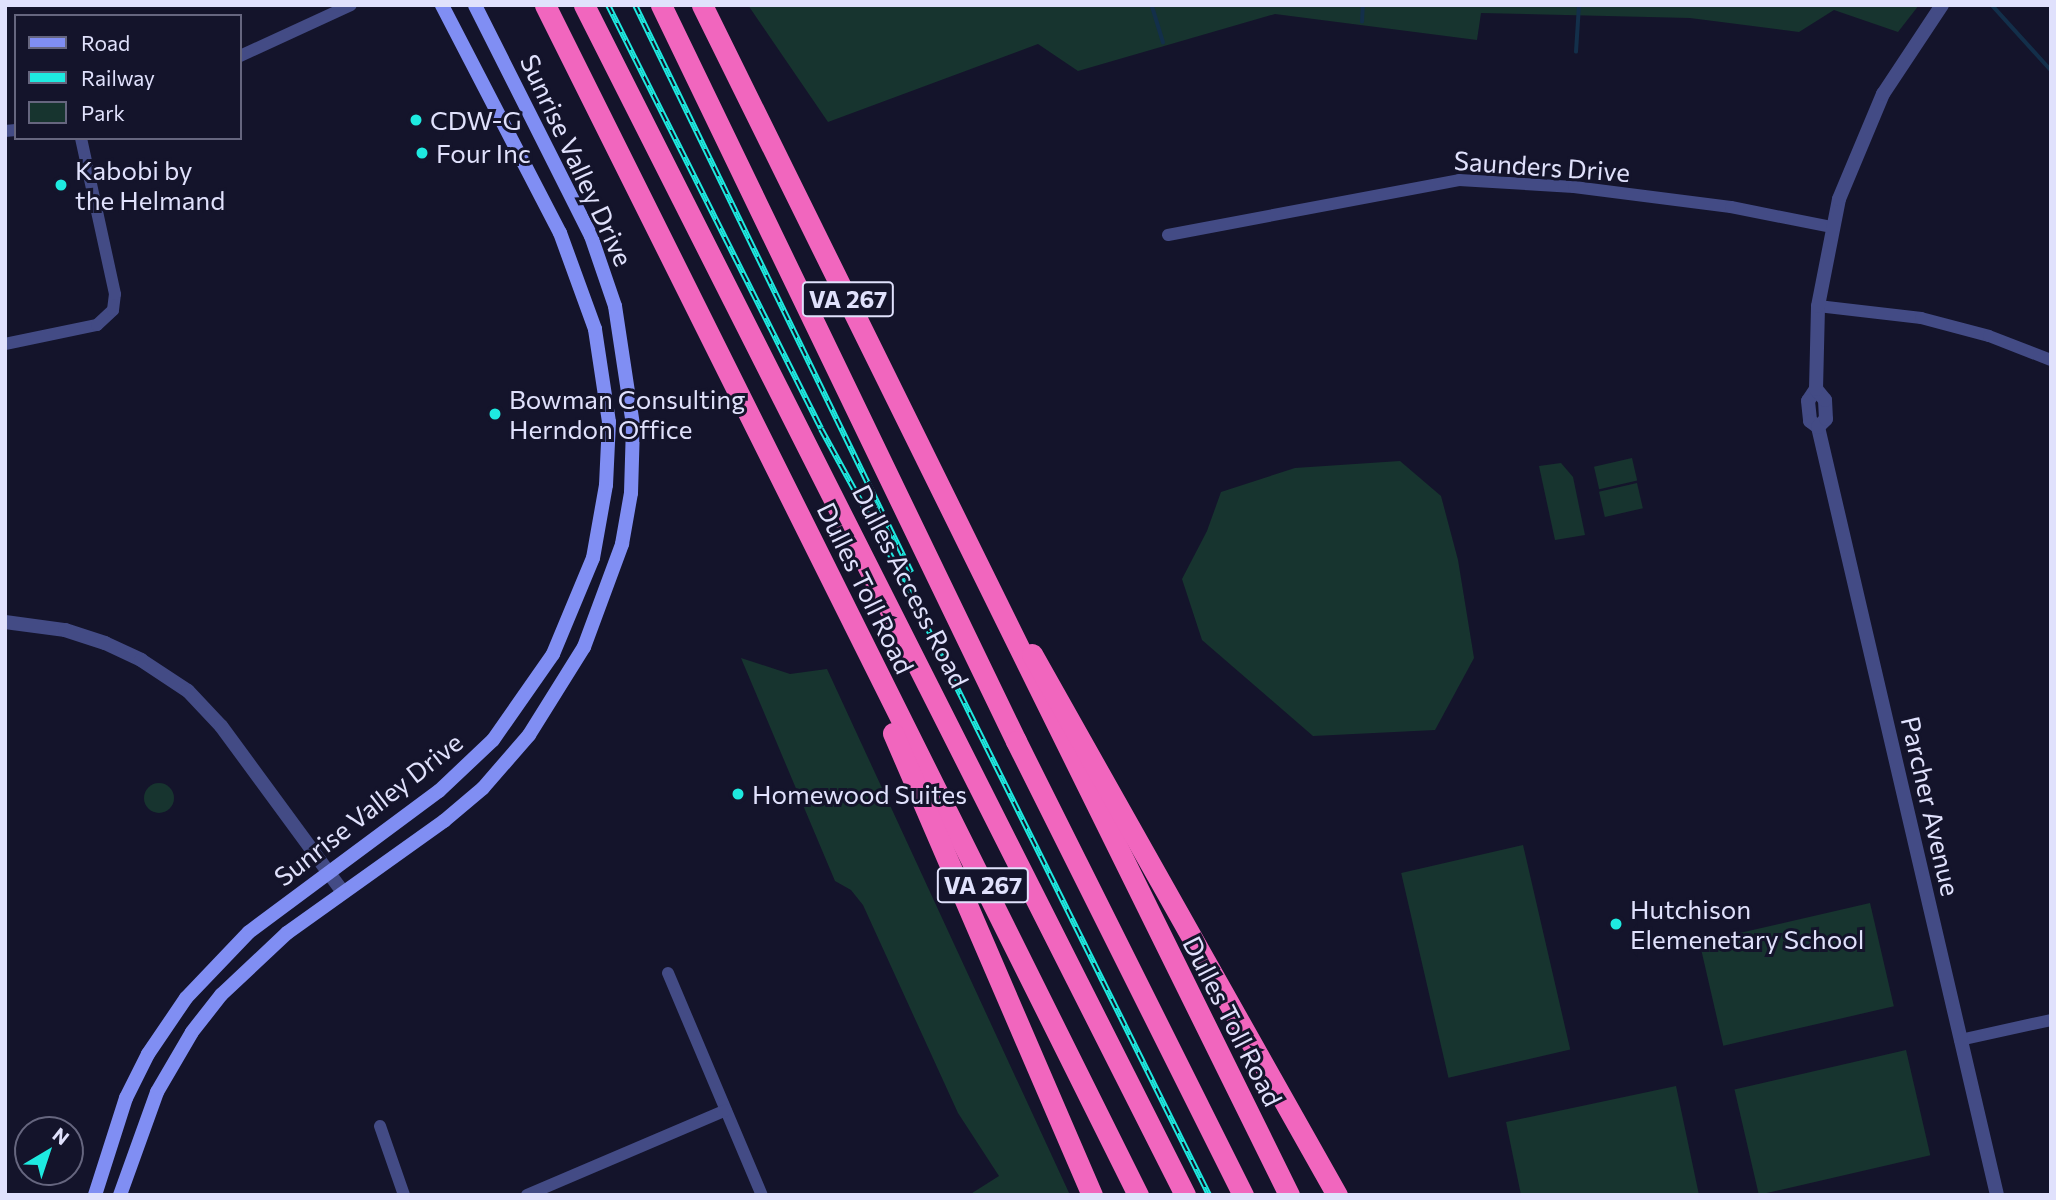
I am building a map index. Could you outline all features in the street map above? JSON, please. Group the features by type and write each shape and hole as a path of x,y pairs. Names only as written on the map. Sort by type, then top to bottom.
{"highway":[{"name":"Dulles Toll Road","path":"545,5 1138,1195"},
{"name":"Dulles Access Road","path":"584,5 1185,1195"},
{"name":"Dulles Access Road","path":"662,5 1016,741 1243,1195"},
{"name":"Dulles Toll Road","path":"702,5 1289,1195"},
{"path":"829,575 937,839 1092,1195"},
{"path":"992,593 1057,692 1337,1195"}],"main road":[{"name":"Sunrise Valley Drive","path":"95,1195 126,1098 179,1007 234,946 439,791 517,712 569,622 593,558 606,485 609,422 604,369 583,288 560,233 442,5"},
{"name":"Sunrise Valley Drive","path":"120,1195 157,1092 205,1014 270,947 482,788 543,716 595,623 622,544 631,493 633,425 628,369 611,294 591,236 475,5"}],"street":[{"path":"242,55 351,5"},
{"name":"Parcher Avenue","path":"1942,5 1904,57 1862,135 1831,227 1818,306 1816,389 1808,401 1810,421 1818,427 1997,1195"},
{"path":"5,344 97,325 113,310 115,294 81,140"},
{"name":"Saunders Drive","path":"1168,234 1459,180 1574,187 1731,207 1831,227"},
{"path":"1818,306 1921,318 1989,335 2051,360"},
{"path":"5,622 55,628 96,639 141,660 188,691 221,726 344,892"},
{"path":"668,973 762,1195"},
{"path":"1960,1040 2051,1020"},
{"path":"527,1195 726,1110"},
{"path":"380,1126 404,1194"}],"green space":[{"path":"748,5 1919,5 1898,32 1834,10 1799,32 1690,18 1481,13 1477,40 1275,14 1078,71 1038,44 828,122"},
{"path":"1632,458 1637,480 1599,489 1594,467"},
{"path":"1400,461 1441,496 1458,560 1474,658 1435,730 1313,736 1202,640 1182,579 1207,531 1221,492 1295,468"},
{"path":"1561,463 1573,477 1585,535 1555,540 1539,466"},
{"path":"1637,483 1643,508 1605,517 1599,492"},
{"path":"741,658 790,674 827,669 1070,1195 969,1195 999,1176 958,1113 863,905 851,890 835,881"},
{"path":"159,783 165,784 173,792 173,804 165,812 159,813 153,812 145,804 144,798 145,792 153,784"},
{"path":"1523,845 1570,1050 1448,1078 1401,873"},
{"path":"1870,903 1894,1006 1723,1046 1699,942"},
{"path":"1906,1050 1930,1155 1759,1195 1735,1090"},
{"path":"1676,1086 1699,1195 1521,1195 1506,1122"}],"waterway":[{"path":"1152,5 1163,42"},
{"path":"1362,22 1363,5"},
{"path":"1576,52 1579,5"},
{"path":"1992,5 2051,70"}],"railway":[{"path":"608,5 821,429 898,569 1209,1195"},
{"path":"635,5 911,572"}],"place":[{"name":"CDW-G","path":"416,120"},
{"name":"Four Inc","path":"422,153"},
{"name":"Kabobi by the Helmand","path":"61,185"},
{"name":"Bowman Consulting Herndon Office","path":"495,414"},
{"name":"Homewood Suites","path":"738,794"},
{"name":"Hutchison Elemenetary School","path":"1616,924"}]}
